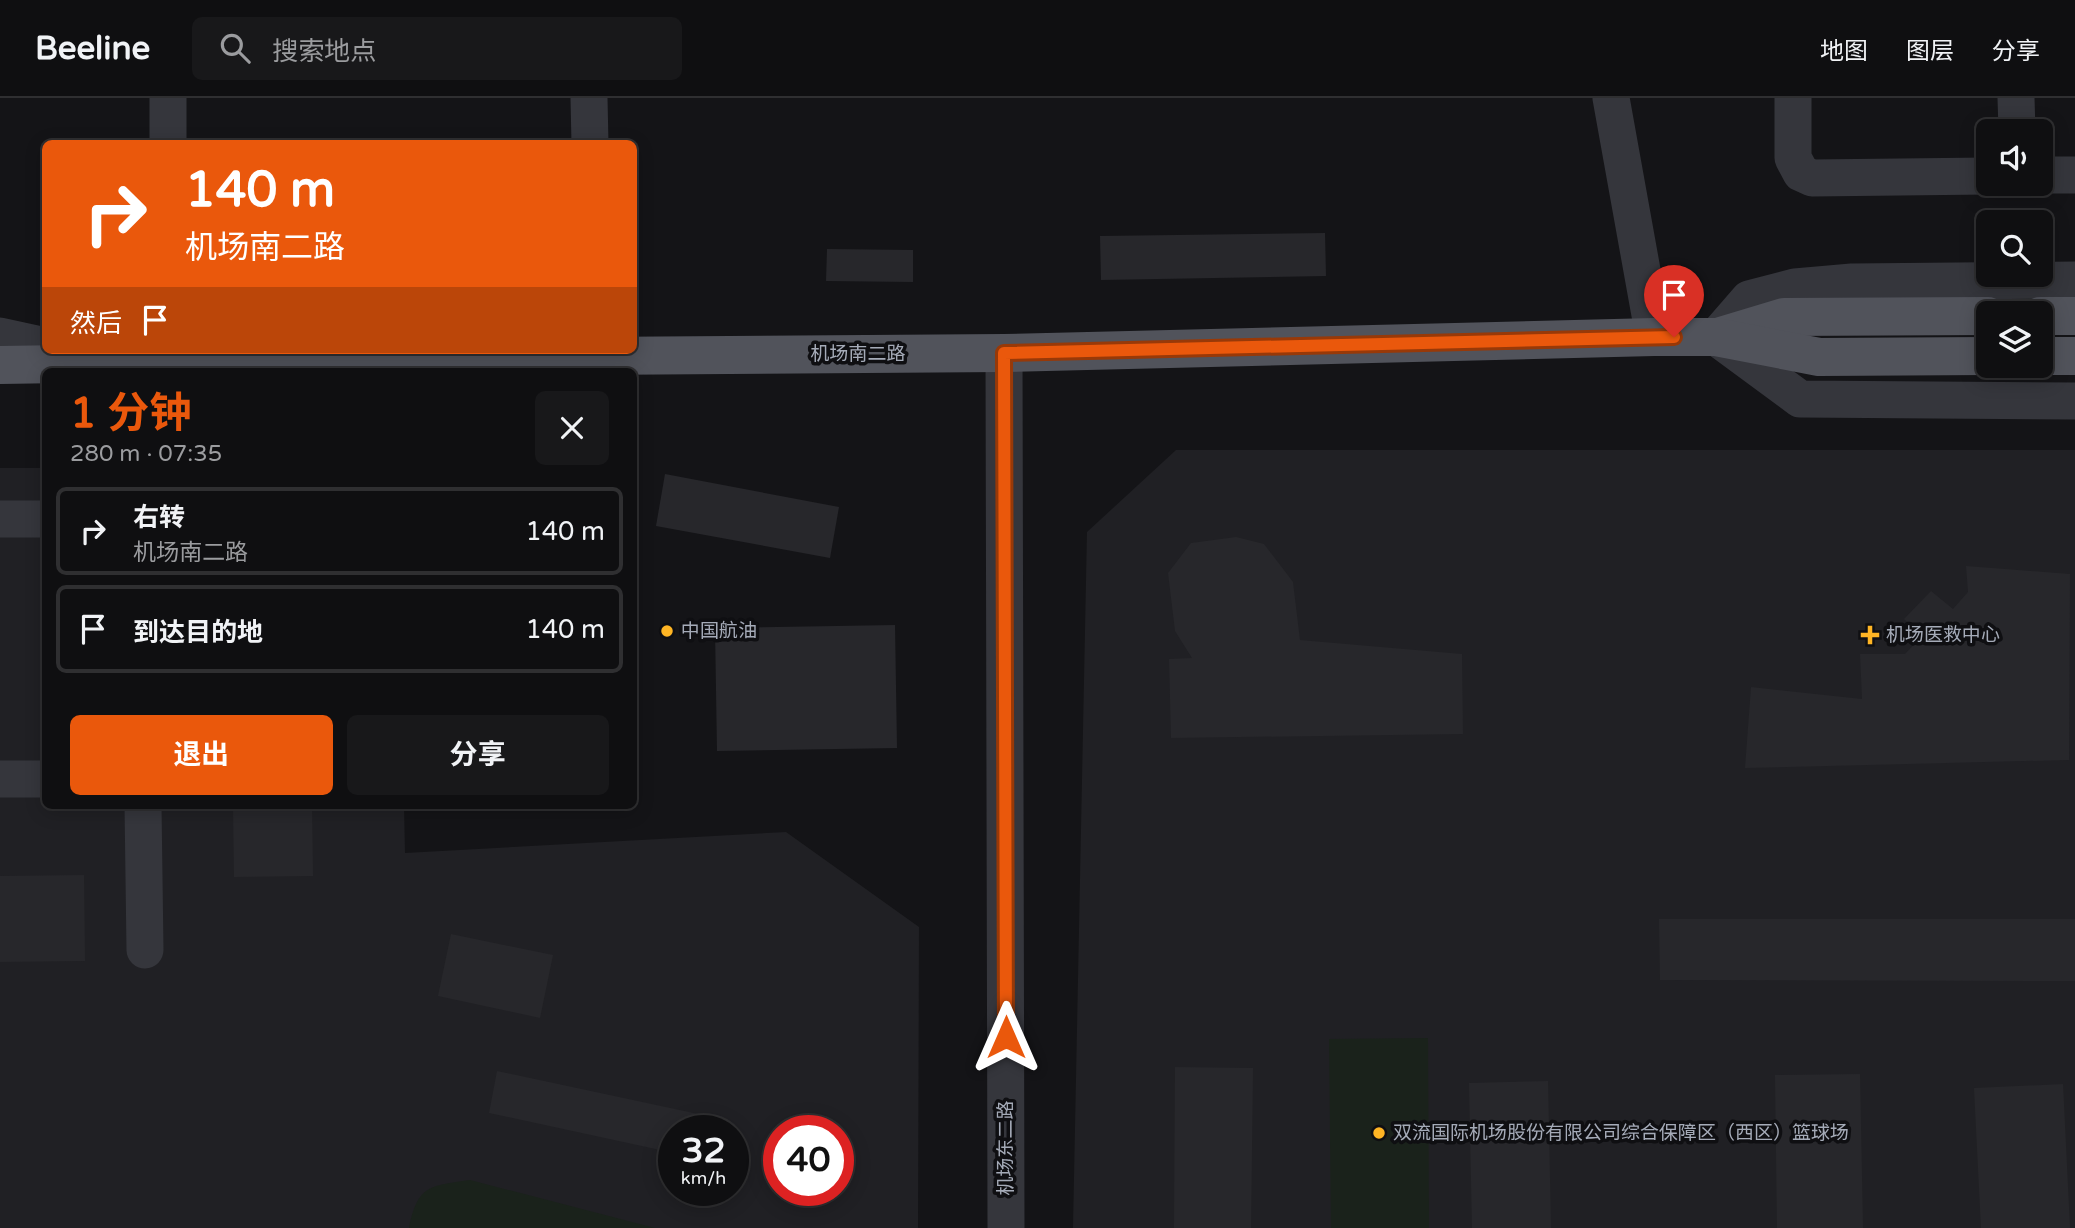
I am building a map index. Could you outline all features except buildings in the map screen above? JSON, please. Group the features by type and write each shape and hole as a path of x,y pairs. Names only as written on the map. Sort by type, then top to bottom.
{"main road":[{"path":"1716,337 1784,317 1976,316"},
{"path":"2053,316 2075,316"},
{"name":"机场南二路","path":"637,353 1004,353 1716,337"},
{"path":"1716,337 1819,357 1976,356"},
{"name":"机场南二路","path":"0,365 120,360 522,354"},
{"path":"2053,356 2075,356"}],"street":[{"path":"167,140 168,98"},
{"path":"589,98 590,140"},
{"path":"1611,98 1654,338"},
{"path":"1793,98 1793,158 1801,173 1812,178 1976,176"},
{"path":"2016,98 2017,119"},
{"path":"2053,175 2075,175"},
{"path":"2075,280 1852,282 1795,287 1749,299 1716,337 1800,399 2075,401"},
{"path":"0,337 42,345"},
{"name":"机场东二路","path":"1004,353 1006,1228"},
{"path":"0,519 42,519"},
{"path":"0,779 42,779"},
{"path":"143,809 145,950"}],"shaded area":[{"path":"1176,450 2075,450 2075,1228 1073,1228 1087,532"},
{"path":"0,468 42,468 42,809 404,809 405,853 786,832 919,927 918,1228 0,1228"},
{"name":"双流国际机场股份有限公司综合保障区（西区）篮球场","path":"1428,1038 1429,1228 1331,1228 1329,1039"},
{"path":"470,1180 655,1228 409,1228 421,1195 435,1186"}],"place":[{"name":"中国航油","path":"667,631"},
{"name":"机场医救中心","path":"1870,635"},
{"name":"双流国际机场股份有限公司综合保障区（西区）篮球场","path":"1379,1133"}],"route":[{"path":"1006,1037 1004,353 1674,337"}]}
